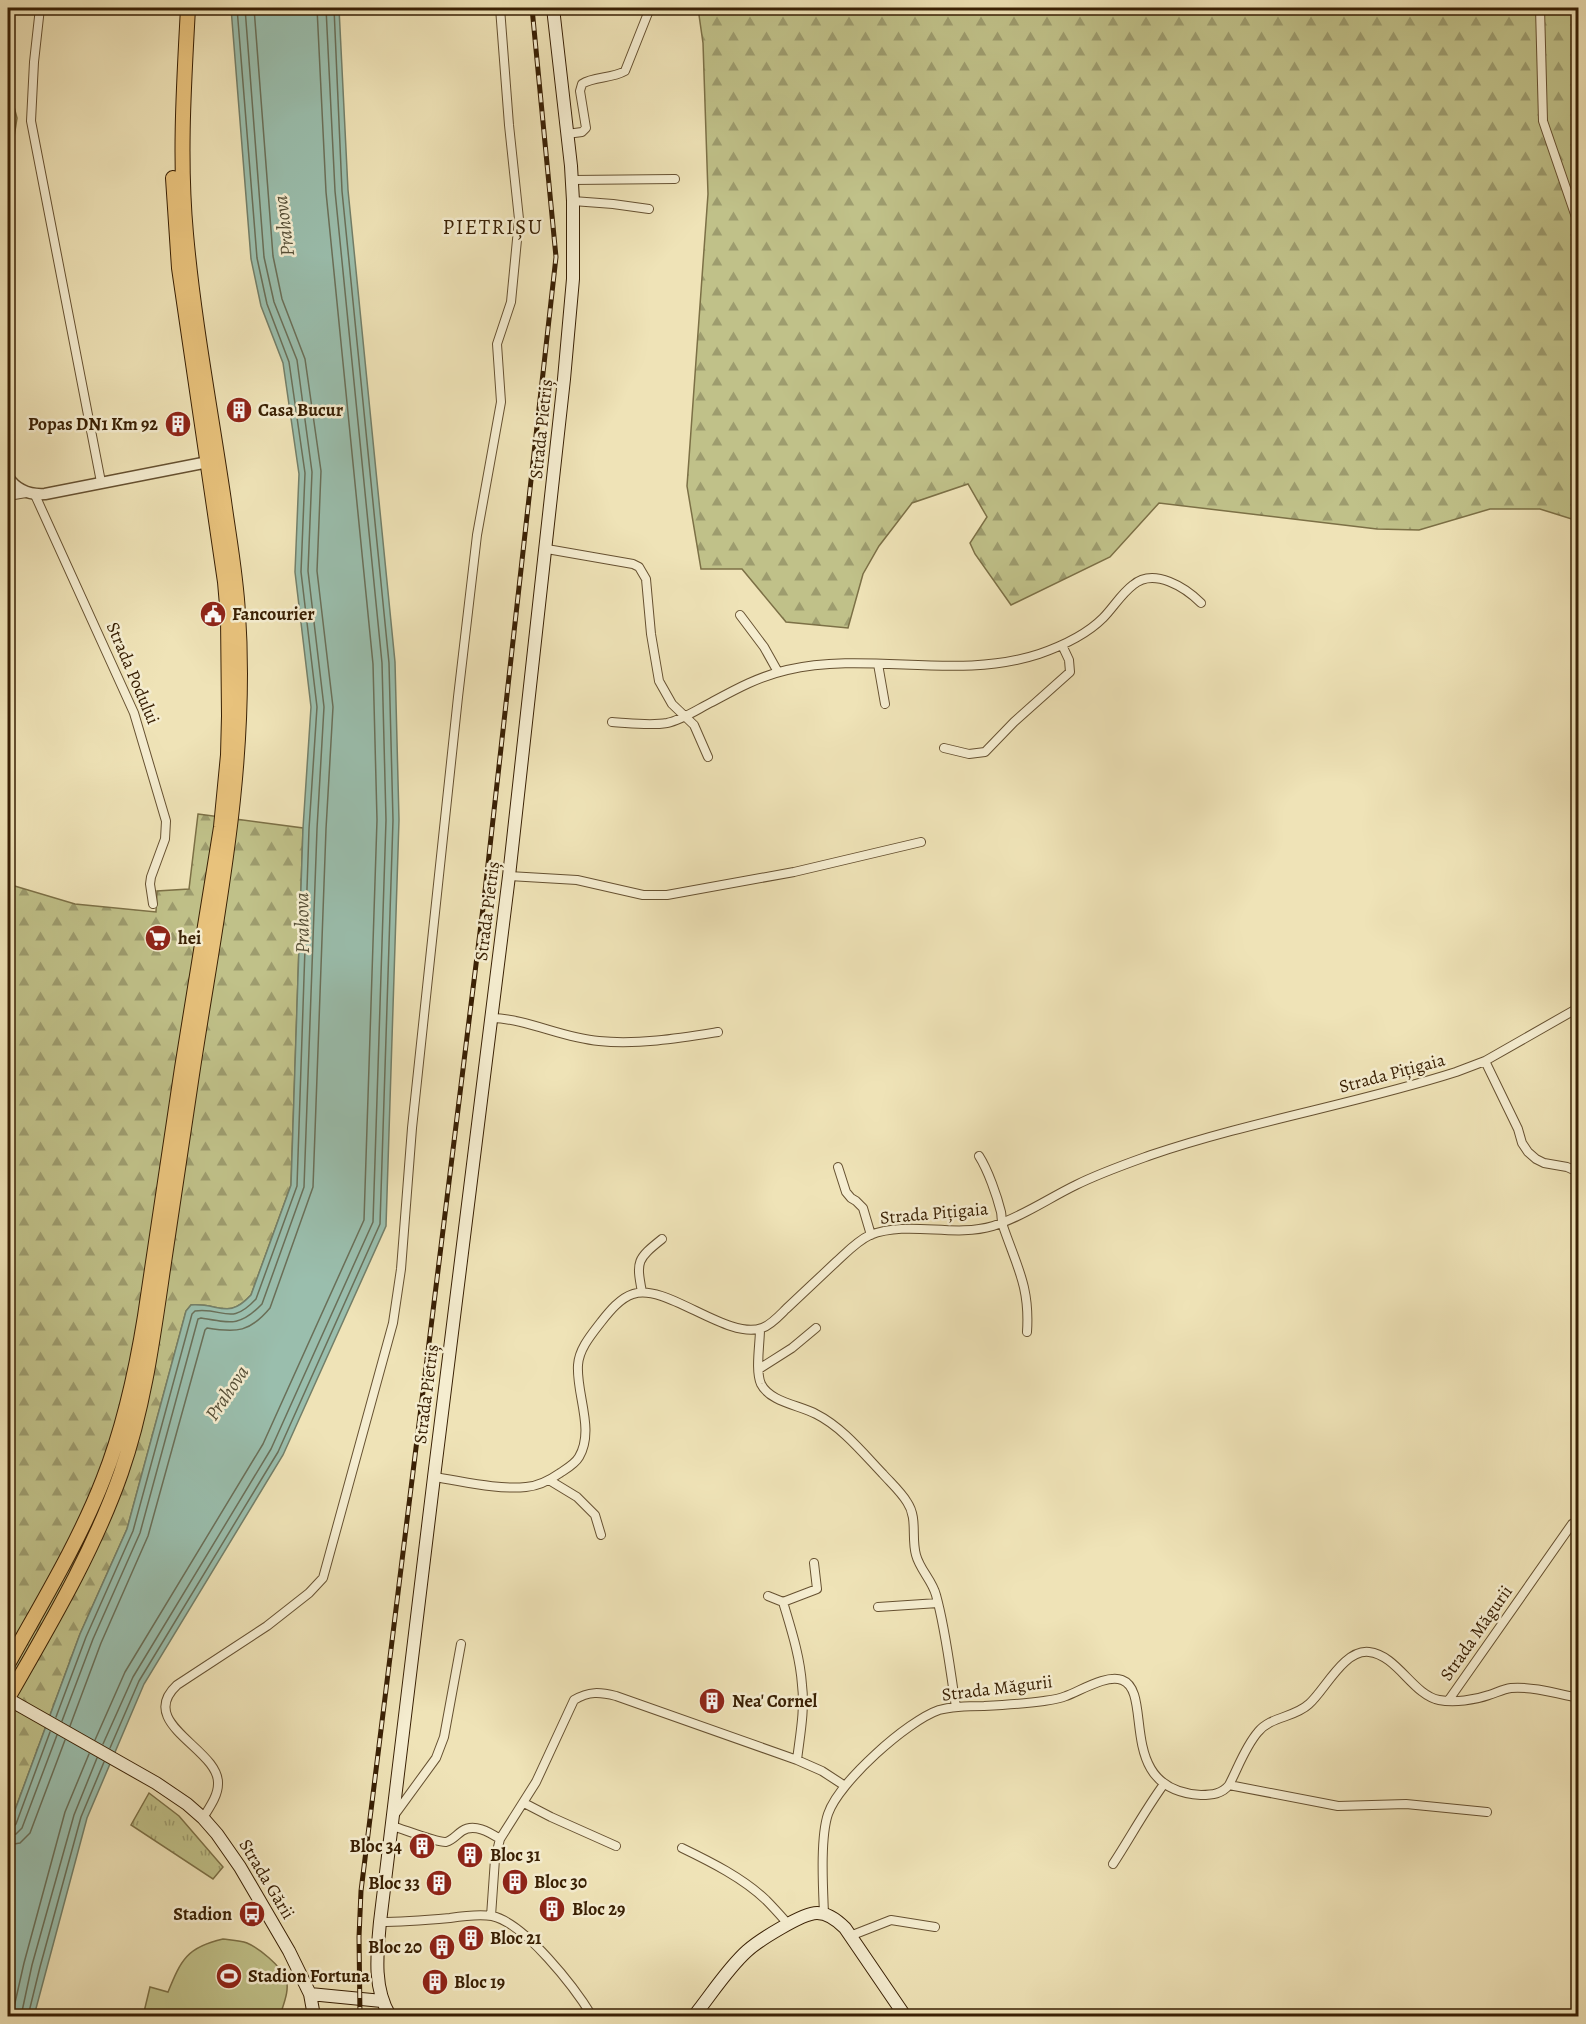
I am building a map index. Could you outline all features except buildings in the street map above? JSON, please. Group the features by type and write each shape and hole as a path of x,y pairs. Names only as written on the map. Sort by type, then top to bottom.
{"highway":[{"path":"8,1664 77,1538 102,1482 123,1421 139,1353 221,827 228,755 228,617 220,541 183,301 175,234 173,168 179,8"},
{"path":"8,1699 63,1601 97,1533 118,1482 136,1423 151,1355 194,1057 231,827 240,732 238,613 230,540 194,305 183,200 182,169 188,8"}],"main road":[{"name":"Strada Pietriș","path":"382,2001 378,1984 380,1922 509,876 547,549 573,279 572,180 553,8"},
{"name":"Strada Gării","path":"8,1699 156,1783 203,1818 217,1834 252,1885 310,1994 314,2016"},
{"path":"694,2016 746,1951 789,1924 810,1914 824,1914 839,1922 905,2016"},
{"path":"310,1994 382,2001 390,2016"}],"street":[{"path":"40,8 31,121 101,482"},
{"path":"203,1818 217,1793 218,1776 168,1717 165,1710 168,1695 177,1684 267,1626 309,1593 322,1578 393,1323 401,1269 412,1128 459,685 477,536 501,402 497,344 511,302 519,219 500,8"},
{"path":"567,134 582,132 586,128 580,91 582,84 625,71 650,8"},
{"path":"1540,8 1543,121 1578,223"},
{"path":"572,180 675,179"},
{"path":"573,201 649,209"},
{"path":"10,497 45,494 208,462"},
{"name":"Strada Podului","path":"8,477 18,488 30,494 134,713 166,821 165,839 151,877 153,903"},
{"path":"547,549 633,564 644,573 659,681 672,704 694,725 708,757"},
{"path":"612,722 655,724 668,722 732,690 778,672 808,666 878,664 943,667 998,664 1022,660 1062,645 1095,625 1132,585 1144,579 1173,583 1184,588 1201,603"},
{"path":"740,615 764,647 778,672"},
{"path":"944,748 978,754 990,748 1014,722 1070,672 1069,660 1062,645"},
{"path":"878,664 885,704"},
{"path":"509,876 577,880 643,895 667,895 794,872 921,842"},
{"name":"Strada Pițigaia","path":"760,1329 777,1317 853,1246 871,1235 897,1230 968,1230 1002,1223 1078,1183 1152,1155 1206,1138 1436,1079 1485,1061 1578,1008"},
{"path":"492,1018 516,1021 560,1034 599,1041 635,1042 718,1032"},
{"path":"1485,1061 1528,1152 1544,1163 1567,1167 1578,1172"},
{"path":"980,1156 1022,1275 1028,1309 1027,1332"},
{"path":"838,1167 846,1192 863,1208 871,1235"},
{"path":"642,1292 639,1263 645,1254 662,1239"},
{"path":"434,1477 509,1487 526,1487 549,1480 574,1463 580,1456 583,1445 584,1419 578,1366 585,1344 614,1307 625,1298 642,1292 663,1297 730,1325 760,1329 759,1369 761,1384 766,1390 772,1396 828,1421 863,1453 901,1493 912,1509 915,1553 936,1591 956,1707"},
{"path":"759,1369 792,1348 816,1328"},
{"path":"549,1480 577,1497 595,1515 601,1535"},
{"name":"Strada Măgurii","path":"1229,1785 1258,1732 1271,1722 1308,1706 1342,1664 1356,1654 1369,1652 1377,1654 1433,1698 1448,1701 1572,1524 1578,1520"},
{"path":"768,1596 783,1602 817,1589 814,1563"},
{"path":"783,1602 797,1652 803,1688 797,1760"},
{"path":"878,1607 938,1603"},
{"path":"461,1644 444,1737 436,1758 393,1822 444,1842 470,1828 482,1829 500,1839"},
{"name":"Strada Măgurii","path":"824,1914 825,1827 832,1804 845,1786 893,1739 913,1724 939,1710 1045,1701 1064,1697 1099,1682 1121,1679 1133,1692 1143,1747 1149,1766 1164,1784"},
{"path":"1448,1701 1486,1696 1509,1688 1523,1688 1578,1698"},
{"path":"491,1916 495,1859 500,1839 537,1782 574,1700 585,1693 604,1693 616,1696 797,1760 822,1771 845,1786"},
{"path":"1113,1864 1133,1833 1144,1810 1164,1784 1179,1790 1204,1795 1218,1793 1229,1785 1338,1806 1406,1804 1487,1812"},
{"path":"524,1803 616,1846"},
{"path":"682,1848 708,1861 755,1891 767,1900 789,1924"},
{"path":"380,1922 465,1916 491,1916 505,1921 527,1938 568,1982 592,2016"},
{"path":"850,1936 891,1920 935,1927"}],"green space":[{"path":"698,8 1578,8 1578,521 1540,509 1490,509 1419,530 1377,529 1159,503 1110,557 1011,605 975,554 970,543 987,517 968,484 912,503 879,546 863,574 848,628 786,622 742,569 701,569 687,486 708,194 703,43"},
{"path":"8,84 17,118 8,176"},
{"path":"198,814 303,828 291,1185 251,1295 243,1303 230,1309 191,1305 186,1311 127,1529 80,1634 8,1829 8,884 75,904 156,912 157,891 189,889"},
{"path":"149,1793 179,1816 223,1867 213,1879 131,1825"},
{"name":"Stadion Fortuna","path":"223,1939 252,1945 269,1958 283,1974 287,1988 280,2016 143,2016 150,1987 168,1992 177,1971 187,1956 201,1946"}],"water":[{"name":"Prahova","path":"231,8 339,8 348,190 395,662 399,820 386,1226 283,1455 144,1684 87,1818 34,2016 8,2016 8,1829 80,1634 127,1529 186,1311 191,1305 230,1309 243,1303 251,1295 291,1185 303,828 311,707 295,572 299,474 283,363 261,306 251,259"}],"railway":[{"path":"360,2016 361,1891 484,900 556,257 532,8"}],"place":[{"name":"Casa Bucur","path":"239,410"},
{"name":"Popas DN1 Km 92","path":"178,424"},
{"name":"Fancourier","path":"213,614"},
{"name":"hei","path":"158,938"},
{"name":"Nea' Cornel","path":"712,1701"},
{"name":"Bloc 34","path":"422,1846"},
{"name":"Bloc 31","path":"470,1855"},
{"name":"Bloc 30","path":"515,1882"},
{"name":"Bloc 33","path":"439,1883"},
{"name":"Bloc 29","path":"552,1909"},
{"name":"Stadion","path":"252,1914"},
{"name":"Bloc 21","path":"471,1938"},
{"name":"Bloc 20","path":"442,1947"},
{"name":"Stadion Fortuna","path":"229,1976"},
{"name":"Bloc 19","path":"435,1982"}],"district":[{"name":"PIETRIȘU","path":"493,227"}]}
